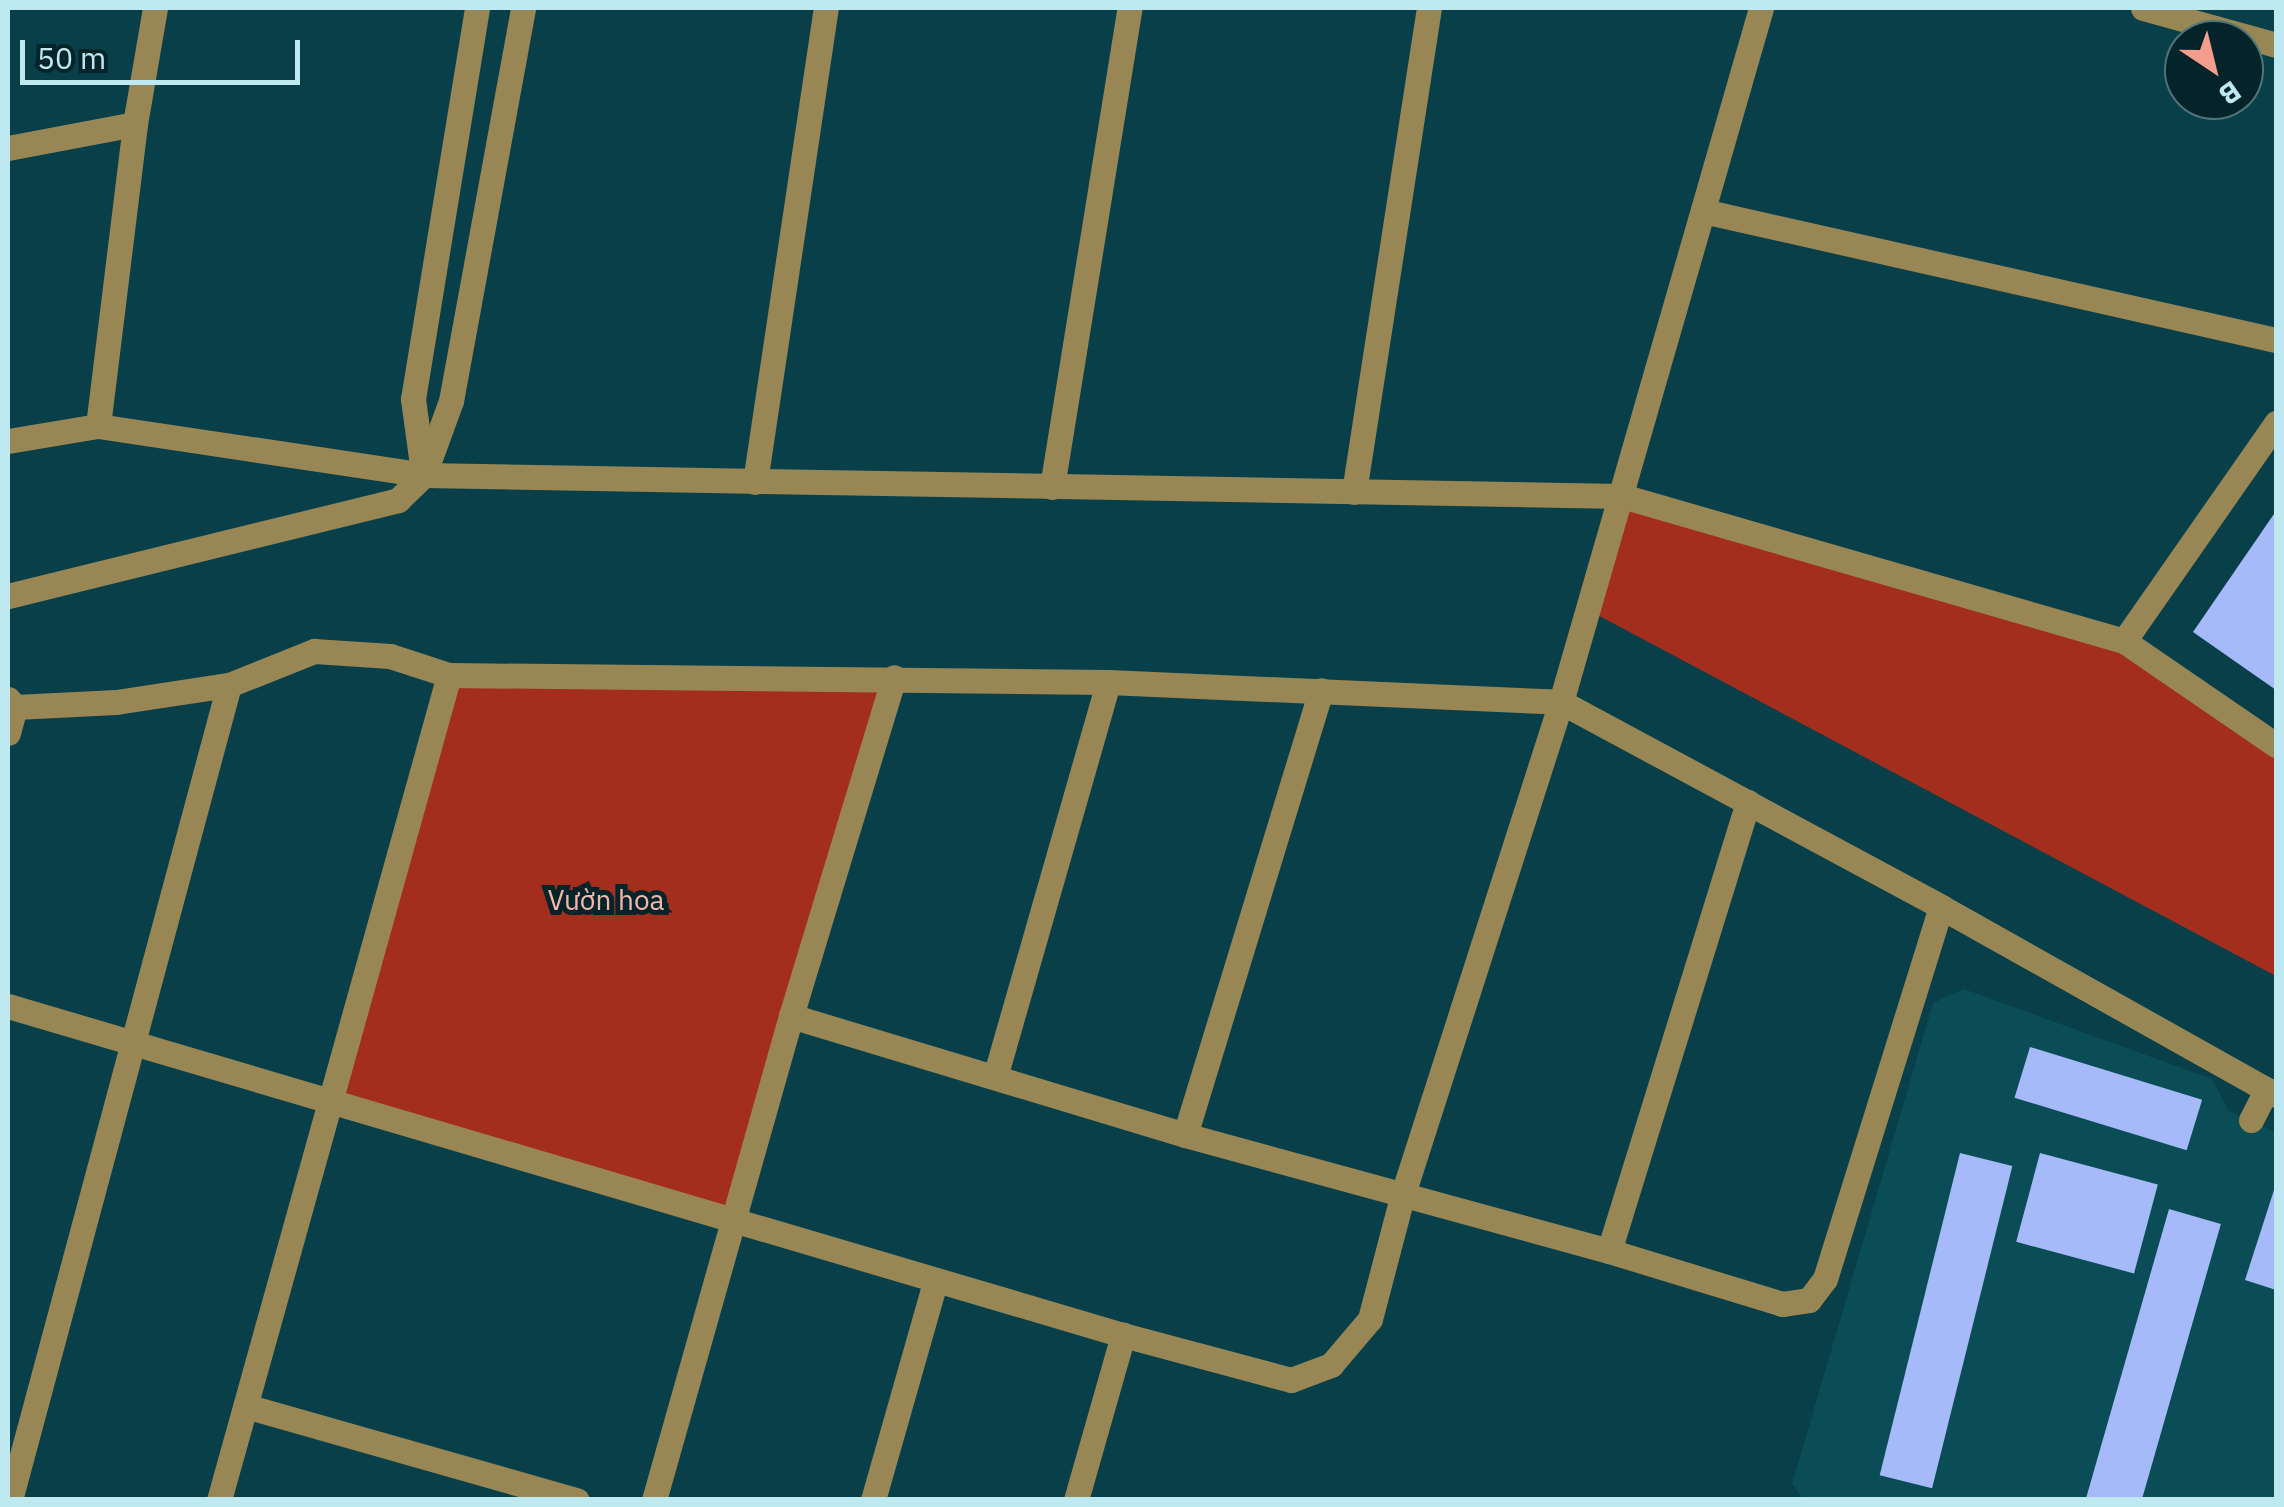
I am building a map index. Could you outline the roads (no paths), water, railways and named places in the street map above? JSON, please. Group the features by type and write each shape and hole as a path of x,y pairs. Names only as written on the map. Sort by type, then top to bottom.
{"street":[{"path":"98,426 135,124 155,8"},
{"path":"424,475 413,399 477,8"},
{"path":"8,596 398,500 424,475 451,402 523,8"},
{"path":"754,482 826,8"},
{"path":"1052,487 1130,8"},
{"path":"1354,492 1429,8"},
{"path":"8,1006 1123,1335 1291,1380 1331,1365 1370,1319 1402,1197 1622,496 1760,8"},
{"path":"2143,8 2276,45"},
{"path":"8,148 135,124"},
{"path":"1703,211 2276,340"},
{"path":"2124,641 2276,423"},
{"path":"8,441 98,426 424,475 1622,496 2124,641 2276,745"},
{"path":"8,733 11,703 116,702 229,685 314,651 390,656 450,675 1108,682 1560,702 1941,906 2271,1092 2251,1120"},
{"path":"219,1500 450,675"},
{"path":"654,1500 732,1218 894,677"},
{"path":"994,1077 1108,682"},
{"path":"10,1500 229,685"},
{"path":"1185,1135 1321,690"},
{"path":"1609,1251 1748,802"},
{"path":"791,1016 1185,1135 1609,1251 1782,1304 1809,1300 1825,1280 1941,906"},
{"path":"873,1500 935,1282"},
{"path":"1076,1500 1123,1335"},
{"path":"246,1406 577,1500"}],"park label":[{"name":"Vườn hoa","path":"606,900"}]}
